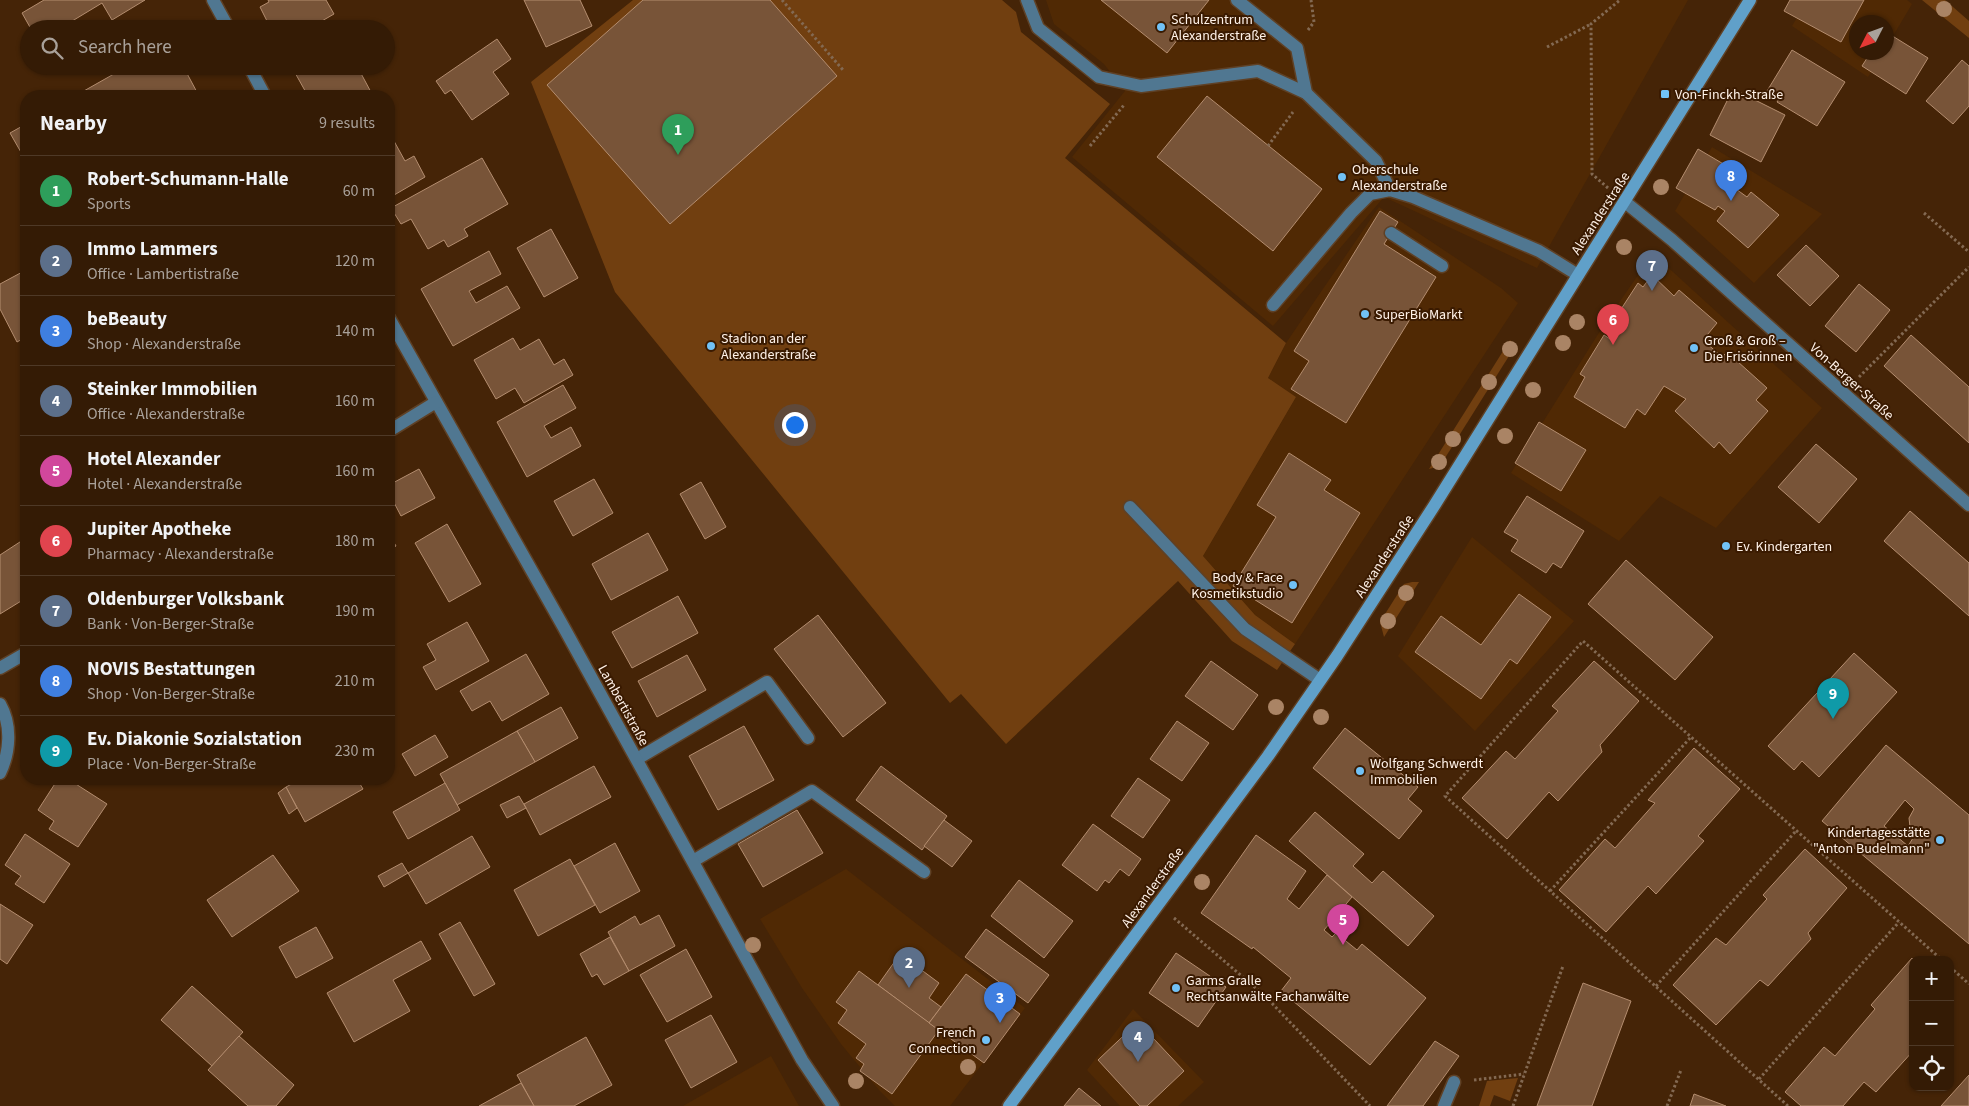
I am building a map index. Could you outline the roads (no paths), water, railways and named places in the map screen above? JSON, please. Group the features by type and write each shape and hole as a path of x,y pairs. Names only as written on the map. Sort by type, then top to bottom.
{"street":[{"path":"1027,0 1038,28 1099,77 1141,86 1258,71 1306,93 1376,161 1390,190"},
{"path":"1237,0 1297,48 1306,93"},
{"name":"Alexanderstraße","path":"1009,1106 1268,756 1320,680 1434,506 1750,0"},
{"path":"220,3 226,20"},
{"path":"254,75 263,90"},
{"path":"1273,305 1351,213 1370,194 1390,190 1412,197 1539,251 1578,275"},
{"name":"Von-Berger-Straße","path":"1625,202 1672,240 1969,505"},
{"path":"1391,233 1442,266"},
{"name":"Lambertistraße","path":"395,329 637,760 802,1060 833,1106"},
{"path":"395,427 436,402"},
{"path":"1130,507 1245,629 1320,680"},
{"path":"0,668 20,656"},
{"path":"637,760 767,682 808,738"},
{"path":"0,704 9,741 0,773"},
{"path":"693,861 812,791 924,872"},
{"path":"1444,1106 1454,1082"}],"place":[{"name":"Schulzentrum Alexanderstraße","path":"1161,27"},
{"name":"Von-Finckh-Straße","path":"1665,94"},
{"name":"Robert-Schumann-Halle","path":"678,155"},
{"name":"Oberschule Alexanderstraße","path":"1342,177"},
{"name":"NOVIS Bestattungen","path":"1731,201"},
{"name":"Oldenburger Volksbank","path":"1652,291"},
{"name":"SuperBioMarkt","path":"1365,314"},
{"name":"Jupiter Apotheke","path":"1613,345"},
{"name":"Stadion an der Alexanderstraße","path":"711,346"},
{"name":"Groß & Groß – Die Frisörinnen","path":"1694,348"},
{"name":"Ev. Kindergarten","path":"1726,546"},
{"name":"Body & Face Kosmetikstudio","path":"1293,585"},
{"name":"Ev. Diakonie Sozialstation","path":"1833,719"},
{"name":"Wolfgang Schwerdt Immobilien","path":"1360,771"},
{"name":"Kindertagesstätte \"Anton Budelmann\"","path":"1940,840"},
{"name":"Hotel Alexander","path":"1343,945"},
{"name":"Immo Lammers","path":"909,988"},
{"name":"Garms Gralle Rechtsanwälte Fachanwälte","path":"1176,988"},
{"name":"beBeauty","path":"1000,1023"},
{"name":"French Connection","path":"986,1040"},
{"name":"Steinker Immobilien","path":"1138,1062"}]}
